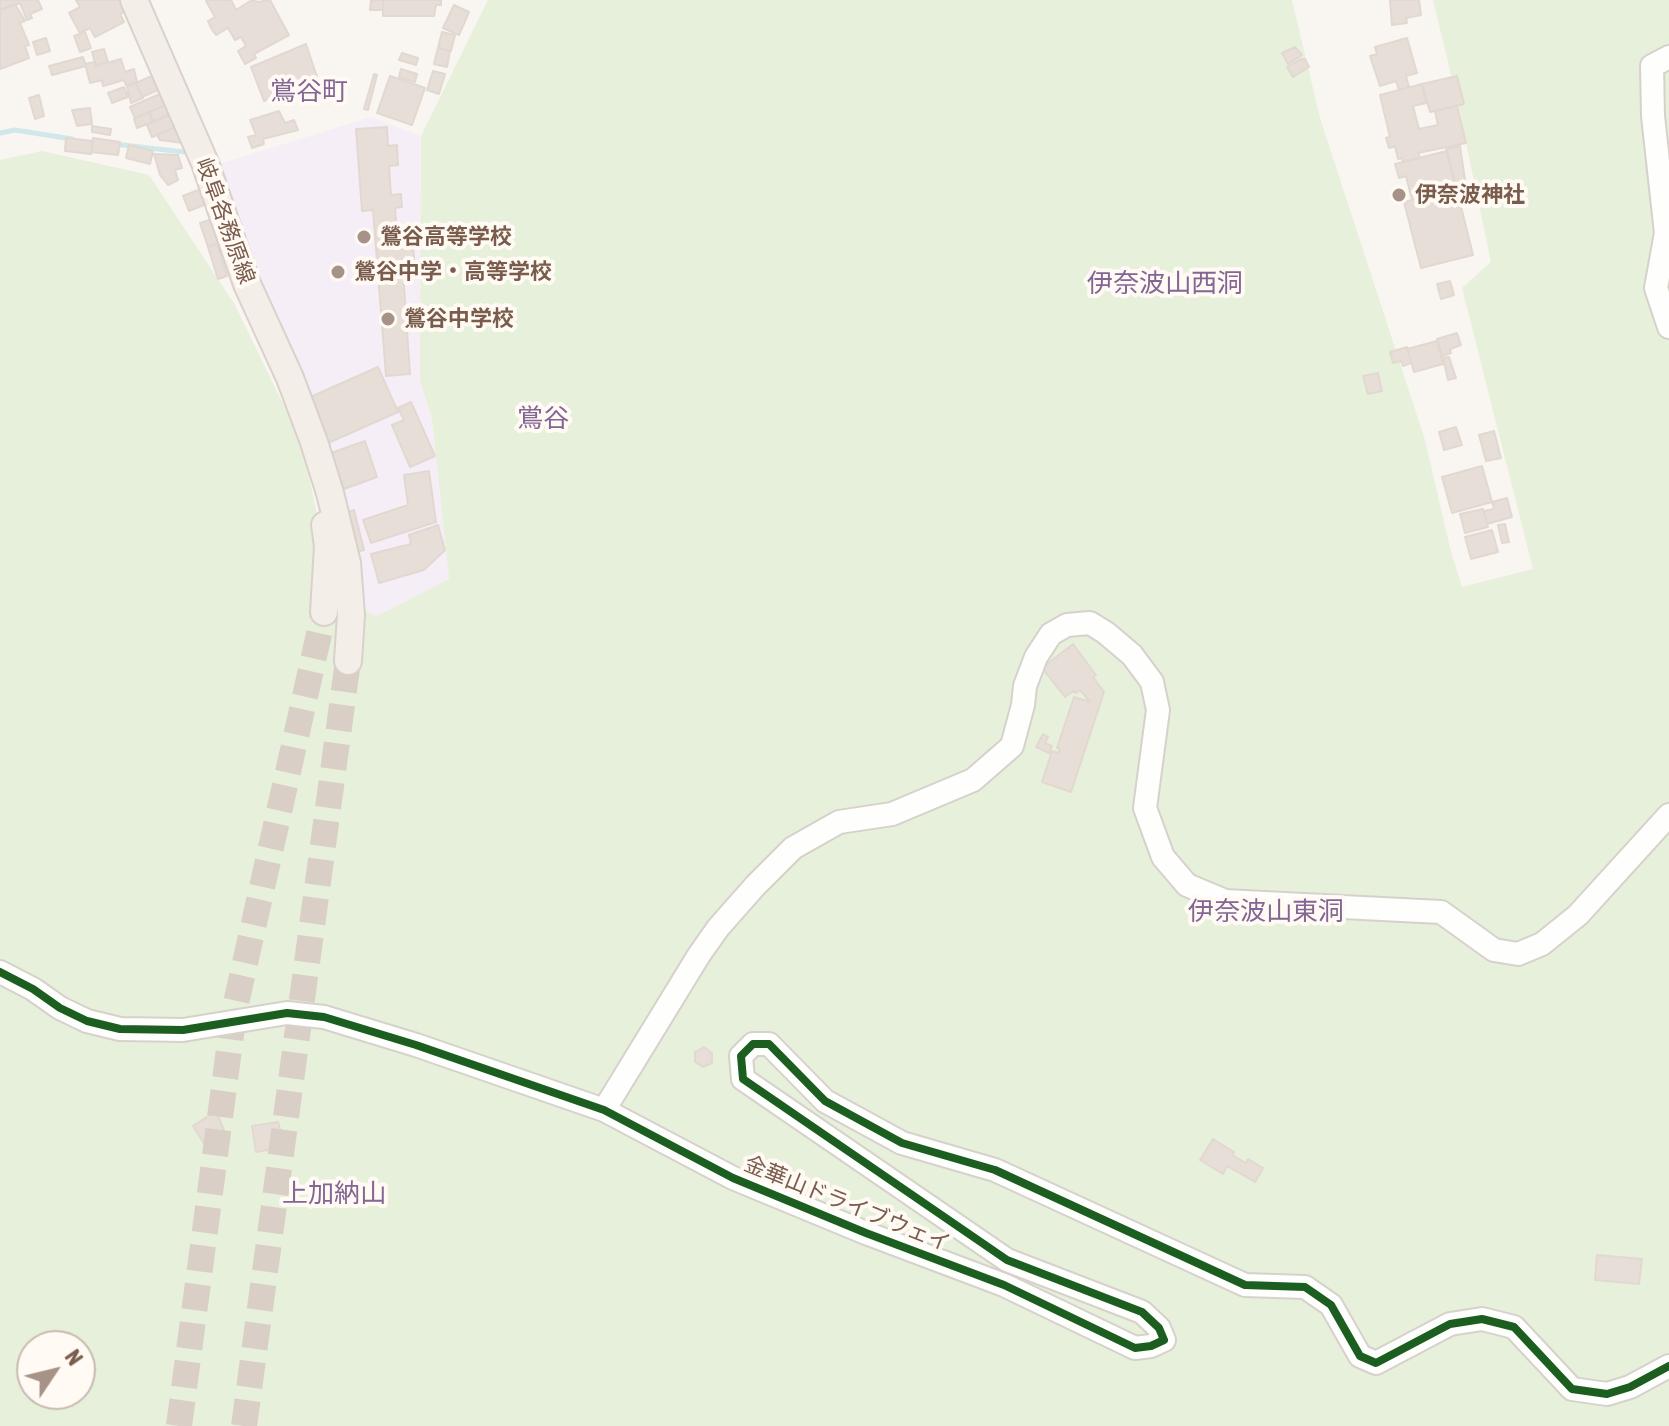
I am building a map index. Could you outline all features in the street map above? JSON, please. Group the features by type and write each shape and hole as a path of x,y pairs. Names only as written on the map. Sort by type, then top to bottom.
{"main road":[{"name":"岐阜各務原線","path":"134,0 205,163 247,284 290,378 314,442 347,563 351,615 348,661"},
{"name":"岐阜各務原線","path":"314,442 328,546 324,612"}],"street":[{"path":"1669,57 1652,66 1653,116 1666,233 1656,288 1669,327"},
{"path":"604,1110 699,955 755,886 793,848 839,822 892,814 973,780 1012,746 1025,686 1036,657 1051,634 1067,625 1090,623 1106,633 1132,655 1152,682 1158,710 1145,808 1163,857 1179,876 1187,885 1225,901 1441,912 1494,950 1518,954 1542,944 1578,915 1669,815"},
{"name":"金華山ドライブウェイ","path":"0,972 87,1021 120,1029 183,1030 287,1013 324,1017 416,1045 604,1110 733,1178 1004,1285 1135,1348 1164,1340 1159,1328 1142,1312 1007,1260 743,1079 741,1056 753,1044 769,1044 825,1101 902,1143 995,1170 1245,1285 1305,1287 1331,1305 1360,1356 1376,1363 1450,1324 1482,1319 1514,1327 1572,1389 1607,1394 1630,1387 1669,1366"}],"shaded area":[{"name":"鶯谷中学・高等学校","path":"371,117 421,136 420,380 432,419 449,579 375,617 361,606 216,165"}],"green space":[{"path":"488,0 1292,0 1320,118 1425,440 1462,587 1533,569 1462,288 1491,262 1433,0 1669,0 1669,1426 0,1426 0,160 42,151 149,175 235,305 302,443 332,585 375,617 449,579 432,419 420,380 421,136"}],"building":[{"path":"0,0 38,0 42,9 30,14 32,18 27,20 20,3 0,10"},
{"path":"76,0 121,0 126,11 120,14 124,22 95,37 90,28 80,33 69,13 80,7"},
{"path":"208,0 231,0 236,10 252,0 270,0 289,35 254,54 256,58 245,64 238,51 246,46 241,37 235,40 228,28 216,35 211,28 208,21 215,17"},
{"path":"371,0 383,0 383,10 370,10"},
{"path":"383,0 441,0 441,5 436,5 434,16 383,16"},
{"path":"1390,0 1419,0 1421,15 1406,18 1407,23 1392,25"},
{"path":"15,4 25,21 20,23 29,45 25,46 29,58 0,69 0,10"},
{"path":"454,5 469,12 459,35 443,28"},
{"path":"85,32 91,48 80,52 74,36"},
{"path":"442,32 455,35 451,51 438,48"},
{"path":"46,38 50,51 37,55 33,42"},
{"path":"1407,38 1417,73 1406,76 1409,87 1399,90 1396,81 1380,86 1370,56 1377,54 1375,47"},
{"path":"306,44 317,83 289,92 287,89 264,101 251,67"},
{"path":"1295,47 1302,55 1288,64 1282,53"},
{"path":"438,48 450,51 447,67 434,64"},
{"path":"104,49 108,62 96,66 92,52"},
{"path":"402,53 418,58 416,65 399,60"},
{"path":"83,57 86,66 52,75 49,66"},
{"path":"121,59 125,72 134,69 137,82 126,85 124,80 103,86 102,80 90,83 85,64 95,62 96,66"},
{"path":"1305,59 1309,67 1293,77 1287,67"},
{"path":"401,69 417,74 415,82 399,77"},
{"path":"433,71 445,74 439,94 427,90"},
{"path":"374,74 377,75 368,110 364,109"},
{"path":"154,75 160,89 142,97 136,83"},
{"path":"390,76 425,88 412,125 377,113"},
{"path":"1457,76 1464,104 1430,112 1422,84"},
{"path":"136,83 143,98 131,103 127,87"},
{"path":"1422,84 1426,103 1413,106 1419,129 1438,125 1435,111 1457,106 1466,143 1418,153 1420,158 1403,162 1402,158 1398,159 1395,146 1389,148 1386,138 1390,137 1380,95"},
{"path":"124,87 128,97 112,103 108,93"},
{"path":"162,93 166,105 135,118 130,107"},
{"path":"39,95 44,116 35,119 29,98"},
{"path":"166,105 170,114 153,121 149,112"},
{"path":"90,108 92,124 77,126 72,110"},
{"path":"279,111 285,123 294,120 298,130 263,139 264,144 252,148 248,137 256,135 250,120"},
{"path":"149,112 152,122 137,128 134,119"},
{"path":"171,114 176,127 152,137 147,125"},
{"path":"92,126 111,129 110,135 92,132"},
{"path":"176,127 183,143 160,140 157,135"},
{"path":"387,127 388,146 397,145 398,165 389,166 391,195 401,194 402,207 395,208 397,233 412,231 415,271 403,272 410,374 386,376 373,210 362,211 356,129"},
{"path":"66,138 93,141 91,154 65,151"},
{"path":"93,138 120,142 118,155 91,152"},
{"path":"129,145 153,151 150,164 126,158"},
{"path":"1460,146 1466,187 1456,189 1446,149"},
{"path":"1447,151 1473,255 1421,268 1404,202 1412,200 1406,176 1399,178 1395,164"},
{"path":"154,154 178,155 182,168 175,170 178,180 168,185 160,175"},
{"path":"203,188 209,203 189,211 183,196"},
{"path":"215,218 223,242 208,247 200,223"},
{"path":"217,244 227,276 218,279 208,247"},
{"path":"1450,281 1454,295 1441,299 1437,284"},
{"path":"1457,333 1461,345 1442,356 1437,339"},
{"path":"1437,341 1443,364 1414,372 1407,349"},
{"path":"1407,347 1411,363 1403,366 1401,361 1393,363 1390,352"},
{"path":"1449,357 1456,378 1448,380 1443,358"},
{"path":"378,367 398,412 328,443 308,398"},
{"path":"1378,373 1382,391 1368,394 1363,376"},
{"path":"411,402 435,456 410,467 392,425 404,420 398,408"},
{"path":"1456,427 1462,445 1444,450 1439,432"},
{"path":"1494,431 1501,458 1486,461 1479,435"},
{"path":"365,441 377,477 344,489 331,453"},
{"path":"1482,466 1492,502 1452,513 1442,477"},
{"path":"429,471 436,522 371,543 363,520 408,505 404,475"},
{"path":"1507,498 1512,517 1487,524 1484,511 1494,509 1492,502"},
{"path":"1483,509 1488,527 1465,533 1460,514"},
{"path":"354,510 364,550 356,552 347,512"},
{"path":"1505,524 1509,542 1502,543 1498,525"},
{"path":"438,525 445,550 424,570 379,583 371,554 411,544 409,535"},
{"path":"1492,530 1498,552 1471,559 1465,537"},
{"path":"1073,644 1096,675 1093,677 1104,692 1071,792 1042,782 1052,751 1058,753 1060,749 1057,748 1074,697 1090,702 1080,690 1065,697 1042,668"},
{"path":"1043,734 1048,737 1045,743 1052,746 1049,753 1036,747"},
{"path":"704,1047 712,1053 712,1063 703,1067 695,1062 695,1052"},
{"path":"216,1111 227,1138 220,1142 222,1146 210,1153 193,1126"},
{"path":"278,1122 285,1147 256,1152 252,1126"},
{"path":"1213,1139 1234,1152 1232,1155 1246,1163 1248,1159 1263,1168 1255,1182 1227,1166 1223,1174 1200,1160"},
{"path":"1597,1255 1642,1259 1639,1284 1595,1280"}],"waterway":[{"path":"0,133 15,130 72,139"},
{"path":"114,144 184,152"}],"tunnel":[{"path":"179,1426 234,1012 324,612"},
{"path":"244,1426 348,661"}],"cycle path":[{"path":"0,972 87,1021 120,1029 183,1030 287,1013 324,1017 416,1045 604,1110 733,1178 1004,1285 1135,1348 1164,1340 1159,1328 1142,1312 1007,1260 743,1079 741,1056 753,1044 769,1044 825,1101 902,1143 995,1170 1245,1285 1305,1287 1331,1305 1360,1356 1376,1363 1450,1324 1482,1319 1514,1327 1572,1389 1607,1394 1630,1387 1669,1366"}],"place":[{"name":"伊奈波神社","path":"1399,195"},
{"name":"鶯谷高等学校","path":"364,237"},
{"name":"鶯谷中学・高等学校","path":"338,272"},
{"name":"鶯谷中学校","path":"388,319"}],"district":[{"name":"鴬谷町","path":"309,92"},
{"name":"伊奈波山西洞","path":"1165,284"},
{"name":"鴬谷","path":"543,419"},
{"name":"伊奈波山東洞","path":"1266,912"},
{"name":"上加納山","path":"334,1194"}]}
